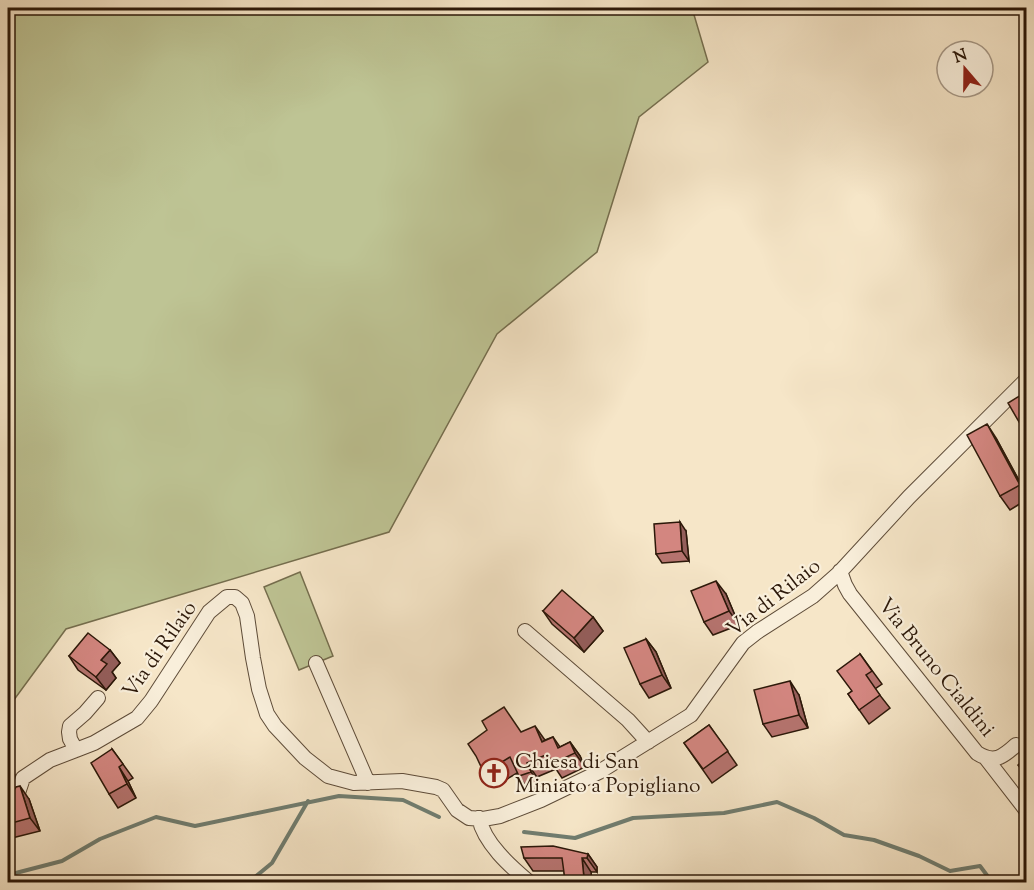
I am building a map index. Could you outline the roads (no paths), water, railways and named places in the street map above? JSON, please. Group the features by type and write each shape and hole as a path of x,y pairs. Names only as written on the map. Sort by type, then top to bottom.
{"street":[{"name":"Via di Rilaio","path":"8,801 16,799 23,778 50,760 94,743 137,718 151,701 208,612 227,597 236,597 242,603 248,616 259,689 267,714 305,758 328,776 354,783 402,781 436,787 443,790 458,810 469,818 500,816 541,800 599,772 691,715 743,643 813,596 840,571 909,497 1026,380"},
{"name":"Via Bruno Cialdini","path":"840,571 850,594 977,753 992,759 998,758 1016,745"},
{"path":"525,631 628,720 648,742"},
{"path":"316,663 368,783"},
{"name":"Via di Rilaio","path":"76,750 70,739 70,726 98,698"},
{"path":"985,757 1026,810"},
{"path":"479,819 481,830 507,864 529,882"}],"waterway":[{"path":"8,875 62,861 100,839 156,817 195,826 339,796 403,800 439,817"},
{"path":"249,882 272,863 308,801"},
{"path":"524,832 575,838 633,818 724,813 777,802 814,818 844,835 874,840 919,856 950,871 980,866 992,882"}],"place":[{"name":"Chiesa di San Miniato a Popigliano","path":"494,773"}]}
